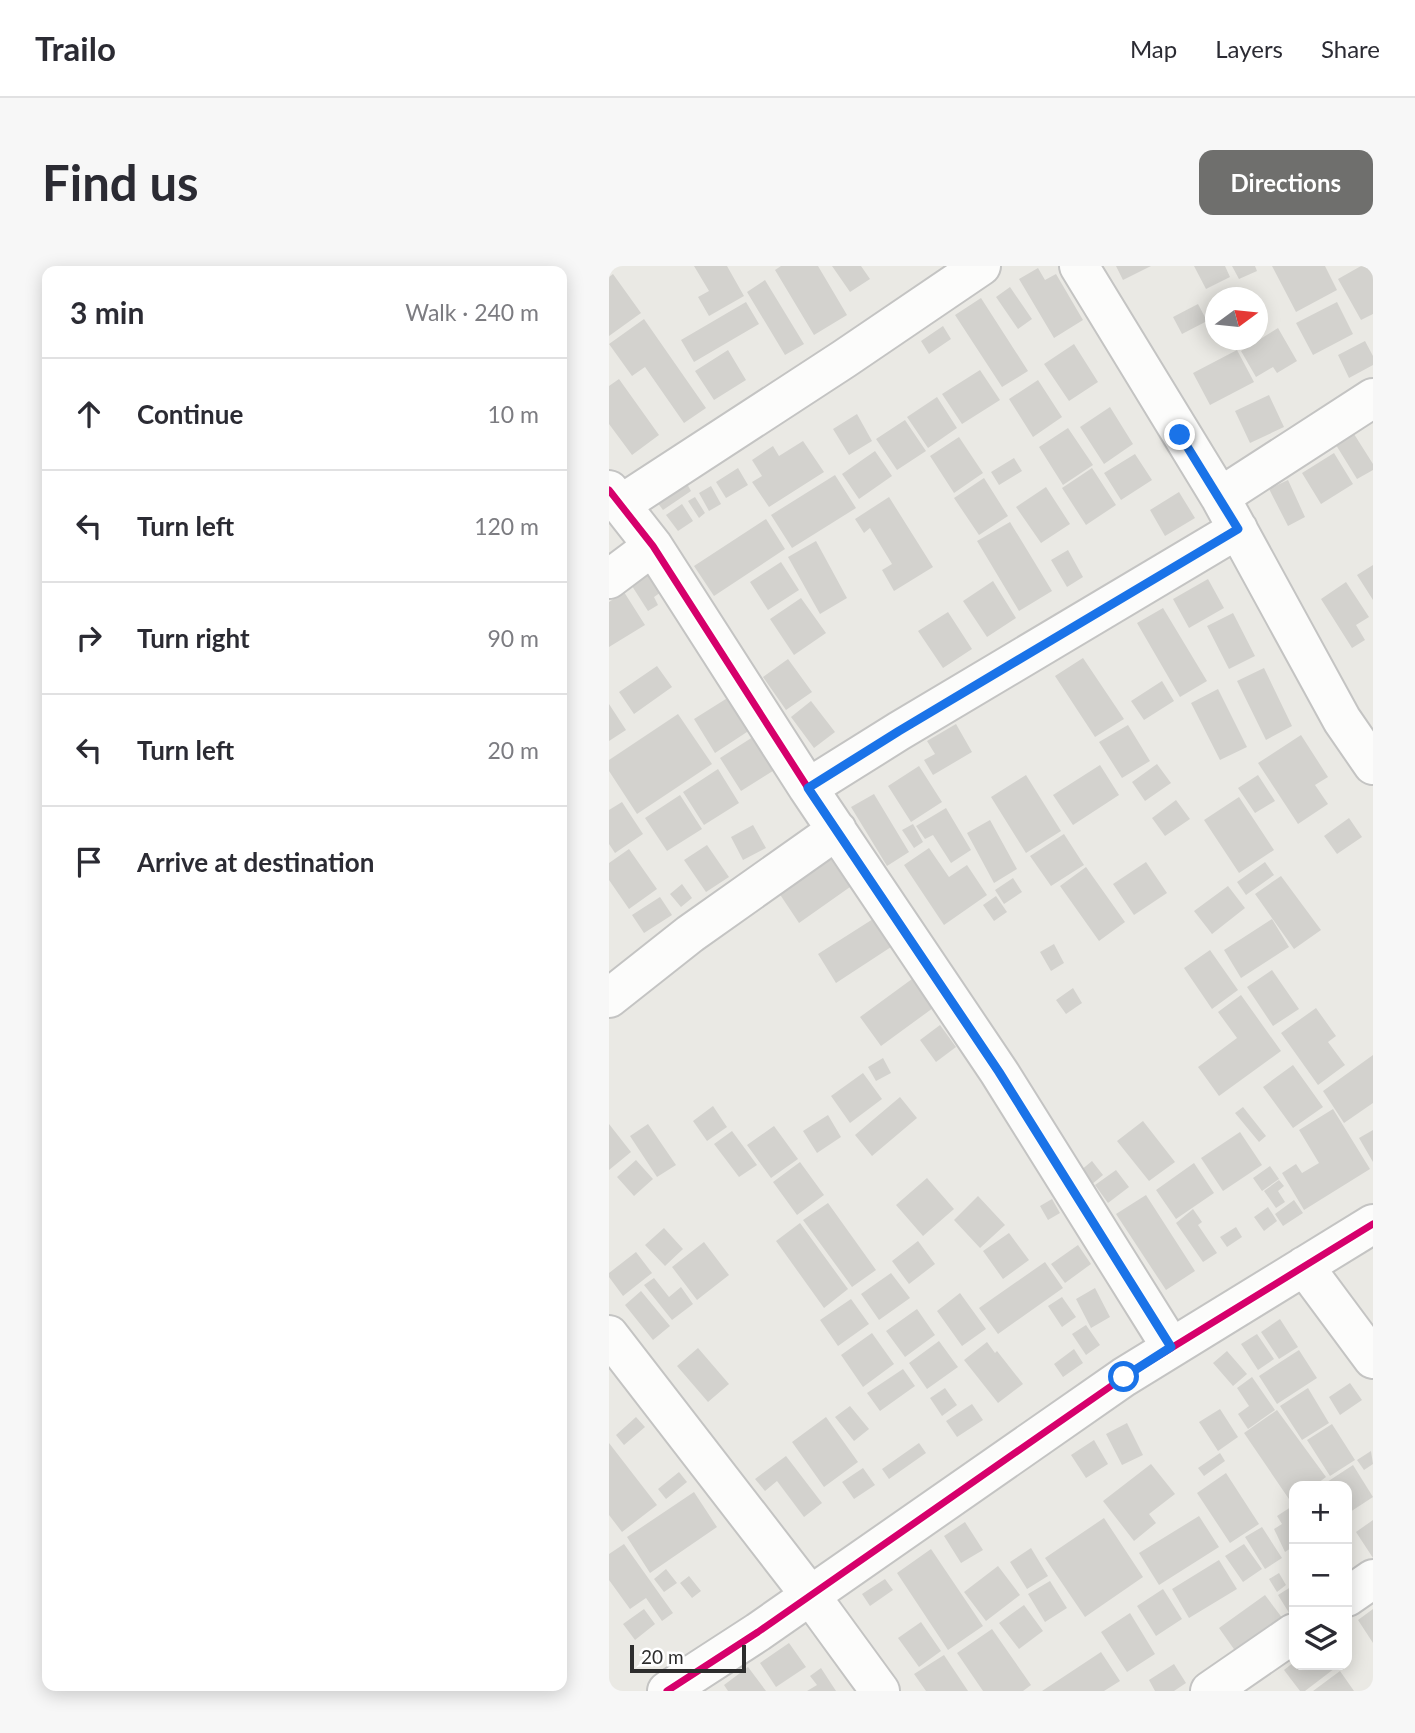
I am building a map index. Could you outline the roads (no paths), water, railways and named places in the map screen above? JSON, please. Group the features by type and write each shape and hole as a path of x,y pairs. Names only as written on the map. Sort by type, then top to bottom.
{"street":[{"path":"981,266 844,359 614,498 653,546 808,788 999,1072 1171,1347"},
{"path":"1079,266 1229,513 1342,720 1373,765"},
{"path":"808,788 1229,513 1373,398"},
{"path":"609,579 653,546"},
{"path":"609,998 690,934 837,830"},
{"path":"667,1691 1124,1377 1373,1224"},
{"path":"1304,1266 1373,1359"},
{"path":"609,1335 810,1595 880,1691"},
{"path":"1352,1594 1373,1579"},
{"path":"1210,1691 1289,1636"}]}
